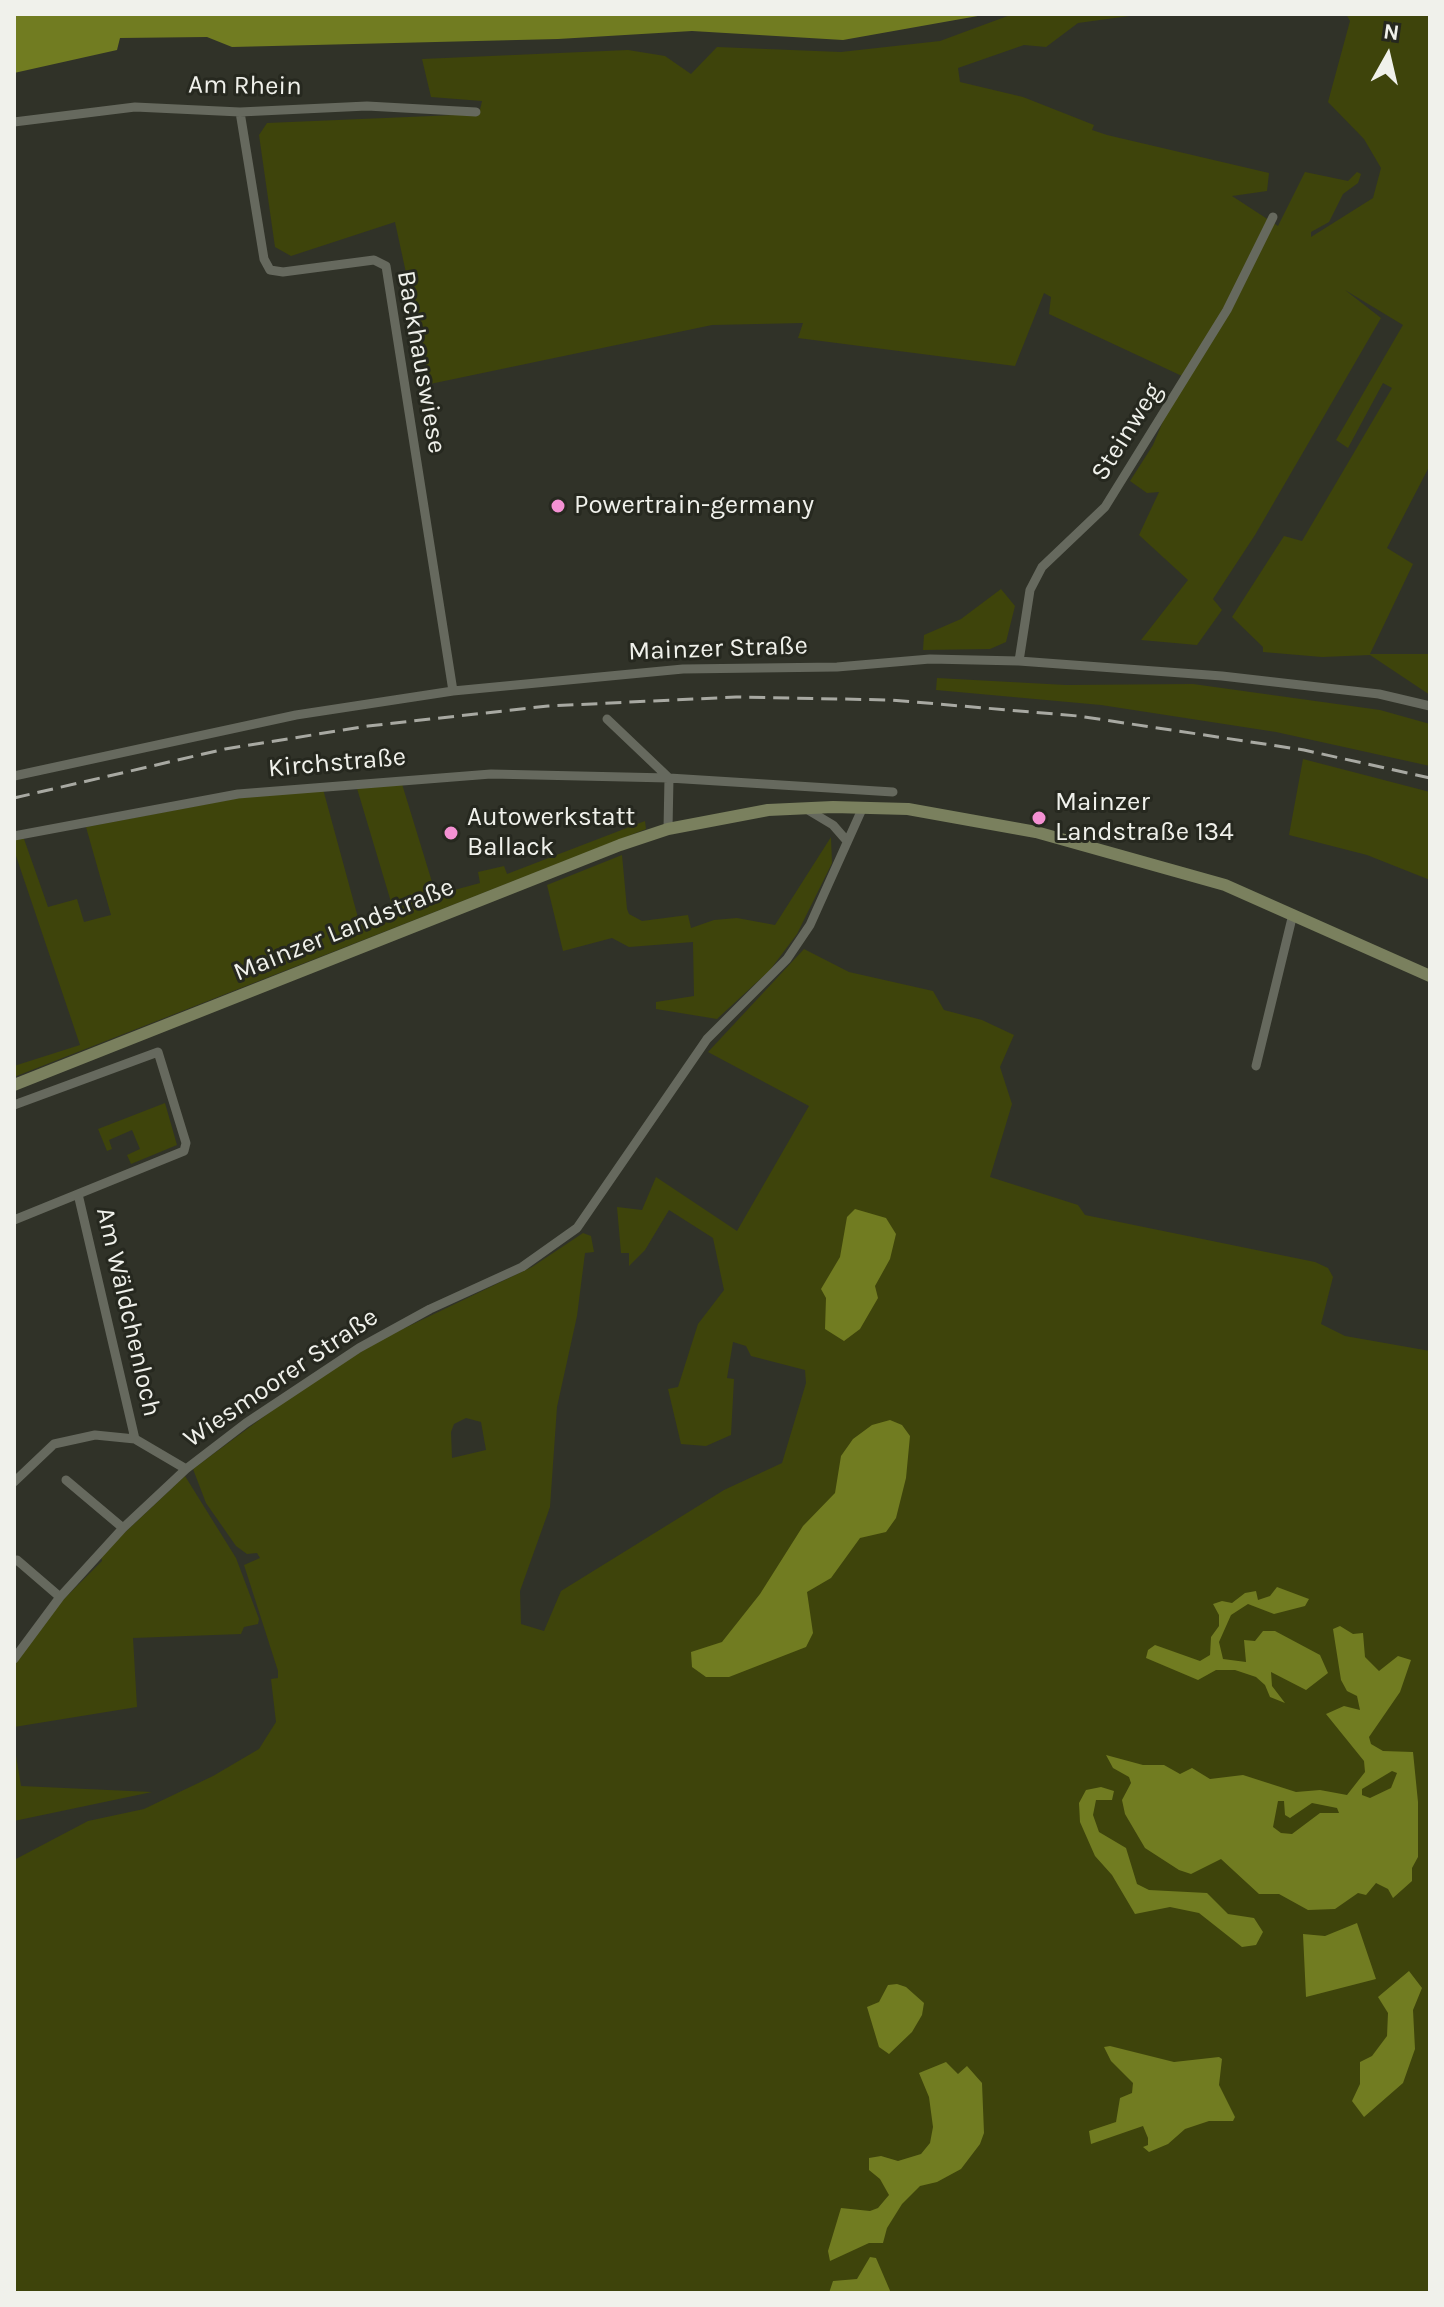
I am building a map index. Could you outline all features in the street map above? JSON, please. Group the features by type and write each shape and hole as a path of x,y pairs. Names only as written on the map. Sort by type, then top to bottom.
{"main road":[{"name":"Mainzer Landstraße","path":"14,1085 606,850 668,829 719,818 801,808 863,807 943,814 1036,832 1198,875 1430,976"}],"street":[{"name":"Am Rhein","path":"14,122 135,107 240,112 367,106 476,112"},
{"name":"Backhauswiese","path":"240,112 264,259 270,270 283,272 374,260 386,266 453,691"},
{"name":"Steinweg","path":"1019,661 1030,590 1042,567 1105,507 1227,310 1273,217"},
{"name":"Mainzer Straße","path":"14,776 220,729 453,691 683,669 837,667 930,659 1019,661 1222,676 1379,694 1430,706"},
{"path":"607,719 669,778 668,829"},
{"name":"Kirchstraße","path":"14,836 153,807 238,794 405,778 491,774 669,778 893,792"},
{"name":"Wiesmoorer Straße","path":"14,1659 60,1597 123,1528 186,1469 257,1415 359,1348 551,1250 577,1228 707,1039 787,959 810,925 863,807"},
{"path":"801,808 833,825 847,841"},
{"path":"1256,1066 1293,914"},
{"path":"14,1105 158,1052 186,1143 184,1151 14,1220"},
{"name":"Am Wäldchenloch","path":"78,1194 135,1439"},
{"path":"14,1482 54,1444 72,1438 114,1435 135,1439 186,1469"},
{"path":"66,1480 123,1528"},
{"path":"17,1560 60,1597"}],"shaded area":[{"path":"14,14 989,14 843,40 692,31 558,39 232,47 207,37 120,38 117,50 14,73"},
{"path":"1013,14 1144,14 1078,23 1046,47 1024,45 958,68 960,82 1023,97 1094,125 1092,130 1107,135 1269,173 1267,191 1232,196 1278,226 1305,172 1348,181 1357,172 1361,174 1358,183 1343,194 1329,222 1311,232 1311,237 1373,198 1381,168 1364,139 1328,102 1350,21 1346,14 1430,14 1430,465 1387,548 1413,564 1370,654 1430,654 1430,695 1370,655 1322,657 1263,652 1263,647 1232,617 1284,536 1302,541 1392,388 1383,383 1348,448 1336,440 1403,325 1345,290 1381,318 1255,535 1213,599 1222,610 1197,645 1141,640 1188,580 1139,535 1159,492 1147,493 1130,481 1153,445 1182,376 1049,314 1051,297 1044,293 1015,366 798,338 803,323 712,325 430,384 395,222 291,256 275,247 259,135 267,123 479,114 482,101 431,97 422,59 628,50 665,56 691,74 717,47 841,52 940,41"},
{"path":"1001,589 1015,606 1006,642 990,649 923,650 924,635 961,619"},
{"path":"937,678 1066,685 1193,684 1380,710 1430,724 1430,766 1276,732 1101,705 936,690"},
{"path":"1303,759 1430,792 1430,880 1367,855 1289,835"},
{"path":"402,784 436,895 480,883 478,872 504,866 507,874 645,821 646,829 14,1077 14,1066 80,1045 14,850 14,839 24,839 48,907 77,899 84,922 111,915 86,827 238,798 323,789 360,925 394,912 356,785"},
{"path":"831,837 832,863 797,934 770,970 717,1019 656,1009 656,1002 694,996 693,942 629,947 612,938 563,951 547,885 622,855 627,909 629,914 642,921 688,915 691,928 714,920 737,918 775,925"},
{"path":"804,949 849,972 933,991 944,1010 982,1020 1014,1035 1000,1067 1012,1104 990,1177 1078,1205 1085,1215 1315,1262 1328,1268 1333,1277 1321,1324 1345,1336 1430,1351 1430,2293 14,2293 14,1860 88,1821 144,1809 213,1776 259,1749 276,1722 271,1679 278,1678 278,1671 244,1565 260,1558 257,1553 247,1554 236,1546 206,1503 193,1469 312,1381 384,1338 532,1267 583,1233 591,1236 594,1252 585,1253 577,1316 557,1407 550,1507 520,1591 521,1624 544,1631 561,1591 724,1490 782,1463 806,1383 805,1370 751,1356 746,1346 733,1342 727,1378 734,1379 731,1435 706,1446 681,1444 668,1389 678,1387 698,1324 724,1290 713,1238 669,1210 645,1250 629,1266 629,1253 621,1253 617,1207 642,1210 656,1177 737,1231 809,1106 708,1052","holes":["466,1418 481,1422 486,1450 452,1458 451,1432 454,1424"]},
{"path":"165,1103 177,1145 131,1164 127,1155 140,1149 132,1130 109,1140 112,1149 107,1151 98,1129"},
{"path":"855,1209 886,1218 896,1234 890,1259 875,1286 878,1298 860,1329 844,1341 825,1329 826,1298 821,1289 840,1257 847,1217"},
{"path":"890,1420 902,1425 910,1436 906,1478 896,1518 886,1532 860,1538 831,1578 807,1592 813,1633 806,1647 729,1677 706,1677 692,1667 691,1652 722,1642 760,1594 803,1526 835,1493 841,1456 853,1439 872,1425"},
{"path":"185,1476 236,1558 259,1619 258,1624 244,1627 241,1634 133,1638 137,1707 14,1727 14,1665 61,1602 102,1561 101,1555"},
{"path":"1277,1587 1309,1599 1305,1606 1274,1614 1248,1604 1231,1615 1219,1642 1223,1659 1246,1662 1244,1640 1255,1641 1263,1631 1275,1631 1320,1655 1328,1673 1306,1690 1271,1672 1272,1686 1285,1703 1270,1697 1265,1685 1256,1677 1235,1670 1216,1670 1198,1680 1146,1658 1148,1650 1155,1645 1200,1661 1210,1655 1211,1637 1219,1626 1219,1615 1213,1604 1222,1601 1232,1603 1245,1593 1256,1591 1258,1600 1270,1596"},
{"path":"1340,1626 1353,1634 1363,1633 1365,1657 1379,1671 1398,1656 1411,1660 1400,1692 1369,1737 1371,1744 1383,1751 1413,1752 1418,1802 1418,1857 1412,1868 1412,1881 1393,1898 1388,1889 1376,1883 1366,1895 1358,1893 1335,1909 1308,1910 1279,1894 1259,1894 1221,1859 1191,1874 1179,1870 1145,1848 1125,1814 1122,1800 1131,1783 1129,1777 1113,1768 1106,1755 1143,1765 1164,1765 1180,1774 1192,1768 1210,1779 1243,1775 1296,1792 1320,1790 1347,1795 1365,1772 1364,1761 1326,1714 1344,1706 1360,1710 1357,1696 1347,1691 1341,1680 1333,1629","holes":["1392,1771 1397,1773 1391,1788 1370,1798 1362,1795 1362,1789","1278,1801 1284,1801 1285,1815 1290,1818 1312,1803 1337,1808 1339,1813 1320,1813 1292,1834 1281,1833 1273,1827"]},
{"path":"14,1743 21,1786 152,1792 14,1821"},
{"path":"1101,1787 1114,1791 1112,1800 1096,1800 1093,1815 1099,1832 1126,1848 1137,1884 1149,1890 1207,1893 1228,1914 1254,1918 1263,1932 1256,1945 1242,1947 1199,1913 1170,1907 1135,1914 1112,1875 1095,1856 1080,1822 1079,1803 1086,1790"},
{"path":"1357,1923 1376,1979 1306,1997 1303,1934 1325,1936"},
{"path":"1409,1971 1422,1988 1413,2010 1415,2049 1403,2083 1364,2117 1352,2101 1360,2084 1360,2062 1372,2056 1387,2036 1388,2013 1378,1997"},
{"path":"888,1985 906,1987 924,2003 922,2015 912,2032 889,2054 879,2047 867,2007 879,2002"},
{"path":"1104,2047 1174,2062 1219,2057 1222,2059 1219,2085 1235,2117 1233,2121 1209,2121 1185,2129 1168,2144 1149,2152 1143,2147 1148,2145 1148,2138 1143,2126 1091,2144 1089,2131 1116,2122 1120,2098 1132,2093 1133,2083 1111,2061"},
{"path":"946,2062 958,2074 967,2066 982,2083 984,2133 980,2144 961,2169 937,2182 920,2186 902,2204 887,2228 883,2243 869,2243 830,2261 828,2251 841,2208 870,2211 878,2208 889,2195 880,2179 869,2170 869,2158 881,2156 898,2161 921,2154 930,2143 933,2127 929,2097 919,2073"},
{"path":"870,2257 876,2258 891,2293 829,2293 833,2281 857,2279"}],"railway":[{"path":"14,798 225,749 368,726 548,706 736,697 891,700 1078,716 1304,750 1430,778"}],"place":[{"name":"Powertrain-germany","path":"558,506"},
{"name":"Mainzer Landstraße 134","path":"1039,818"},
{"name":"Autowerkstatt Ballack","path":"451,833"}]}
